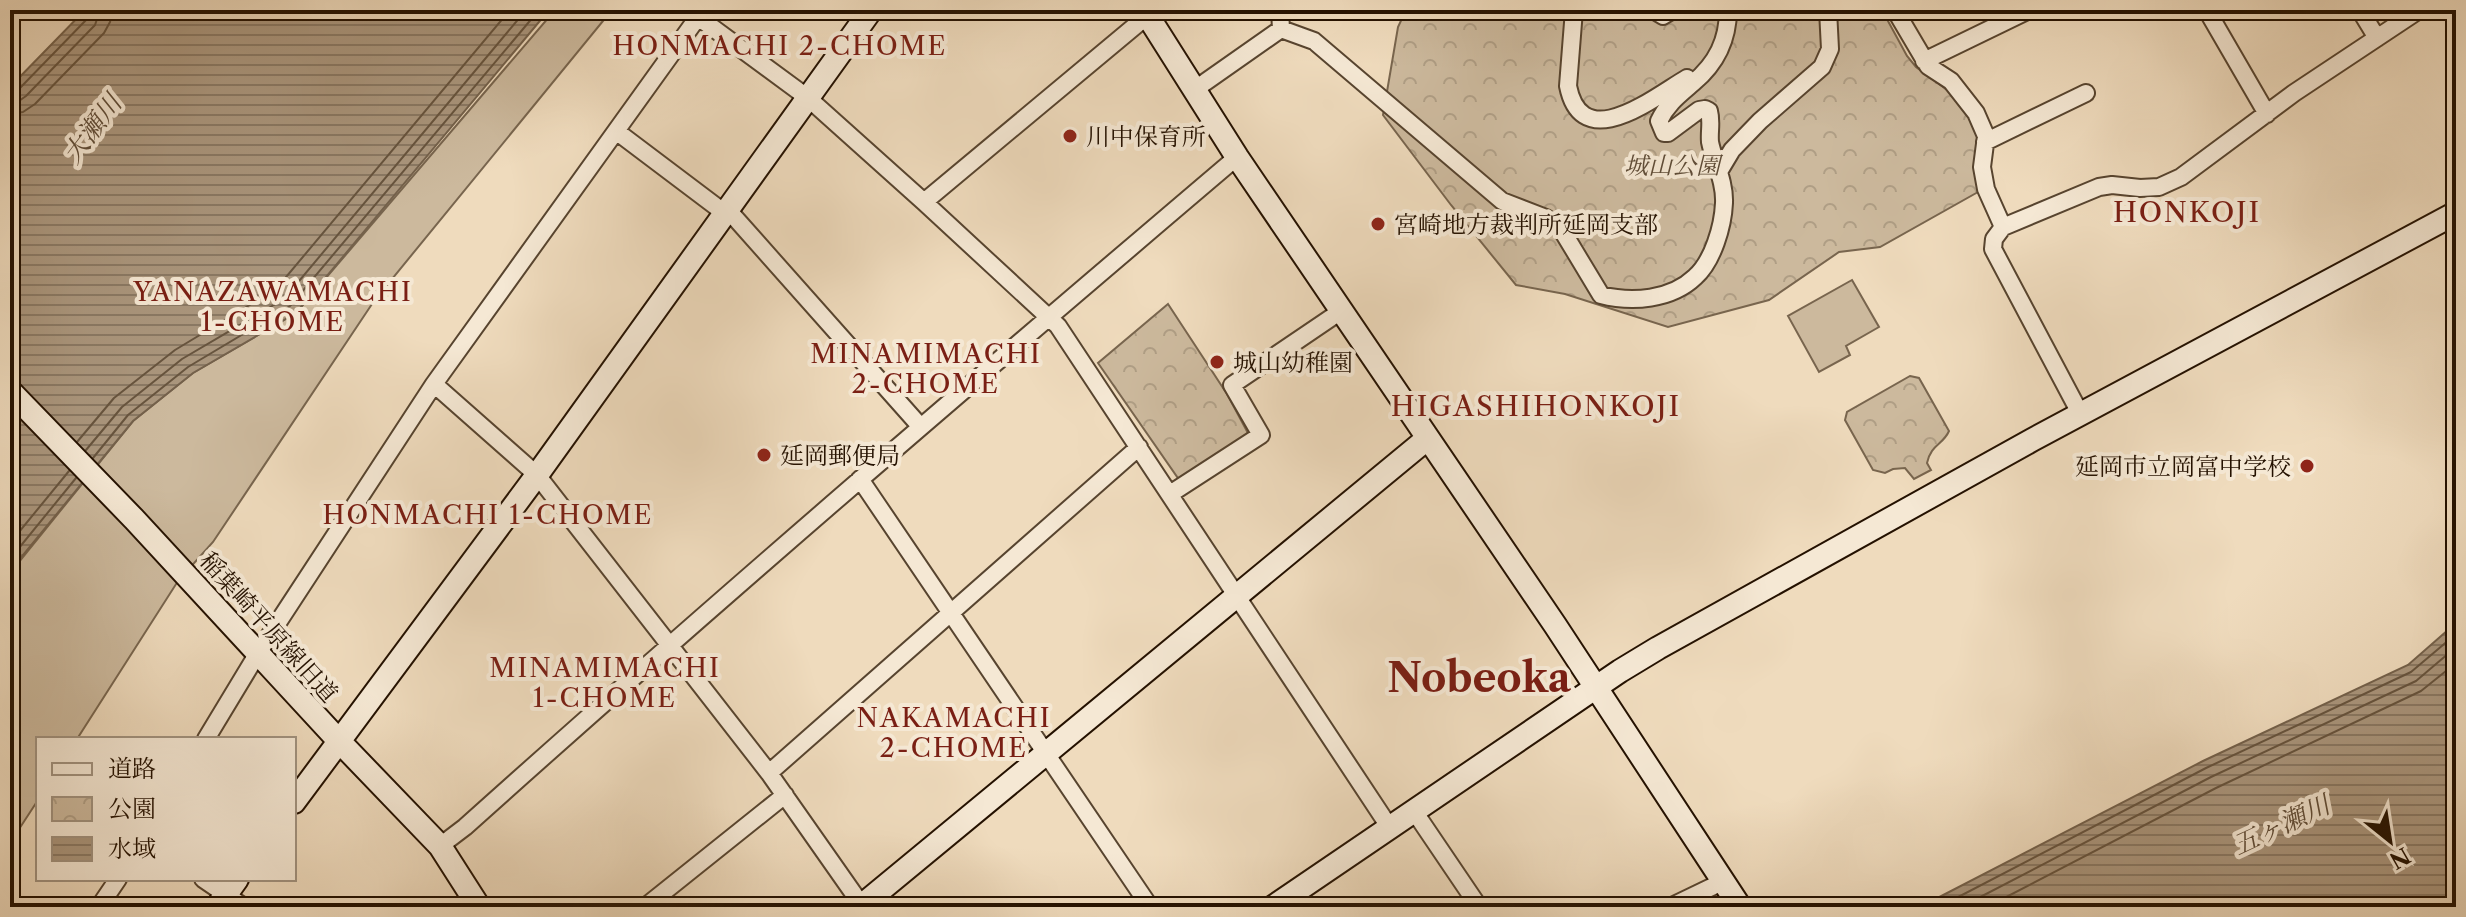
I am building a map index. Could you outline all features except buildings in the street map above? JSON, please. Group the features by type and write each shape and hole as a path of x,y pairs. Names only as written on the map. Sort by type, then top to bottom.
{"street":[{"path":"296,799 728,213 871,10"},
{"path":"1280,10 1281,29"},
{"path":"1574,10 1568,86 1570,97 1579,113 1595,120 1621,116 1689,76 1719,54"},
{"path":"1653,10 1663,16 1673,10"},
{"path":"1281,29 1314,41 1502,201 1546,218 1555,225 1563,232 1601,295 1621,300 1664,296 1696,277 1712,252 1719,233 1724,201 1720,170 1710,141 1712,119 1709,111 1699,110 1668,133 1664,133 1659,121 1665,107 1698,79 1719,54 1728,25 1728,10"},
{"path":"1720,170 1732,150 1760,121 1822,67 1830,49 1828,10"},
{"path":"1895,10 1924,61 1951,81 1976,113 1986,136 1982,167 1986,189 2003,227"},
{"path":"2216,10 2209,14 2267,114"},
{"path":"2360,10 2377,38"},
{"path":"2081,415 1993,249 1994,239 2003,227 2099,187 2159,187 2181,177 2419,10"},
{"path":"924,202 1131,32 1148,12 1237,157 1555,625 1740,907"},
{"path":"1924,61 2025,12"},
{"path":"207,737 258,653 434,384 701,13 808,98 1058,326 1390,828"},
{"path":"1194,90 1281,29"},
{"path":"1985,142 2086,93"},
{"path":"616,131 728,213 920,426"},
{"path":"440,846 920,426 1237,157"},
{"path":"1273,907 1595,688 1671,640 2456,213"},
{"path":"1170,494 1261,435 1232,385 1341,311"},
{"path":"434,384 537,475 769,773 862,907 1428,438"},
{"name":"稲葉崎平原線旧道","path":"10,391 440,846 479,907"},
{"path":"769,773 1139,447"},
{"path":"860,479 1150,907"},
{"path":"645,907 785,795"},
{"path":"1414,811 1479,907"},
{"path":"99,907 117,881"},
{"path":"206,881 231,897"},
{"path":"1670,907 1724,881"}],"green space":[{"path":"555,10 612,10 374,301 213,542 178,581 78,737 36,737 36,803 10,843 10,573 133,421 193,373 296,313"},
{"name":"城山公園","path":"1406,10 1882,10 1907,56 1916,67 1962,101 1978,130 1978,192 1880,247 1839,252 1769,300 1668,327 1565,294 1516,285 1383,115 1398,27"},
{"path":"1852,280 1879,327 1846,346 1850,355 1819,372 1788,316"},
{"path":"1168,304 1227,394 1249,435 1180,481 1098,363"},
{"path":"1910,376 1919,378 1949,431 1929,457 1927,463 1931,470 1914,479 1905,468 1885,473 1873,470 1845,420 1847,412"}],"water":[{"name":"大瀬川","path":"85,10 549,10 296,313 193,373 133,421 10,571 10,87"},
{"name":"五ヶ瀬川","path":"2456,623 2456,886 2450,897 2431,907 1920,907 2203,761 2408,665"}],"place":[{"name":"川中保育所","path":"1070,136"},
{"name":"宮崎地方裁判所延岡支部","path":"1378,224"},
{"name":"城山幼稚園","path":"1217,362"},
{"name":"延岡郵便局","path":"764,455"},
{"name":"延岡市立岡富中学校","path":"2307,466"}],"district":[{"name":"HONMACHI 2-CHOME","path":"780,46"},
{"name":"HONKOJI","path":"2187,212"},
{"name":"YANAZAWAMACHI 1-CHOME","path":"273,307"},
{"name":"MINAMIMACHI 2-CHOME","path":"926,369"},
{"name":"HIGASHIHONKOJI","path":"1536,406"},
{"name":"HONMACHI 1-CHOME","path":"488,515"},
{"name":"Nobeoka","path":"1479,677"},
{"name":"MINAMIMACHI 1-CHOME","path":"605,683"},
{"name":"NAKAMACHI 2-CHOME","path":"954,733"}]}
